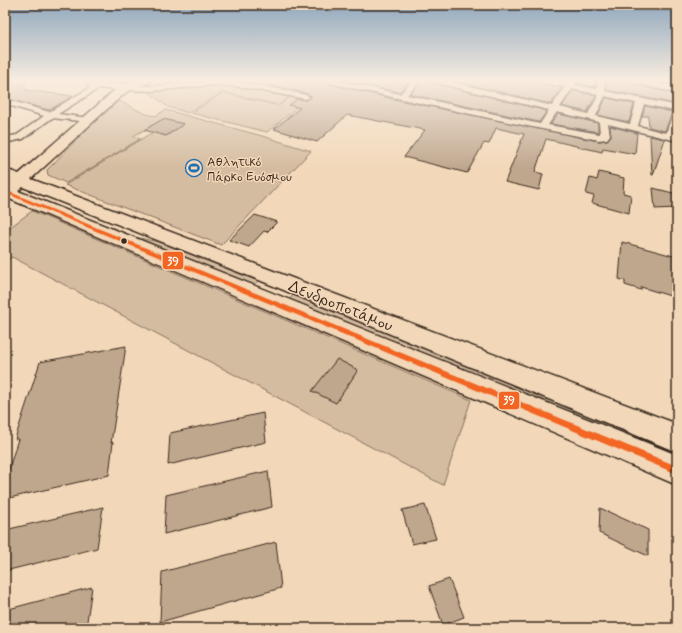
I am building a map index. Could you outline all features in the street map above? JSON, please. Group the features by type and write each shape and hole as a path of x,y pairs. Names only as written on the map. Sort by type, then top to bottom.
{"main road":[{"path":"10,180 92,110"},
{"path":"10,180 41,150 96,110"},
{"name":"Δενδροποτάμου","path":"10,180 33,203 677,470"},
{"name":"Δενδροποτάμου","path":"10,180 276,279 677,438"},
{"path":"261,297 276,279"}],"street":[{"path":"32,110 50,115 82,120"},
{"path":"8,140 24,134 58,110"},
{"path":"460,110 542,127 604,137 603,120"},
{"path":"542,127 554,110"},
{"path":"561,110 674,137 677,110"},
{"path":"591,117 595,110"},
{"path":"633,127 638,110"}],"shaded area":[{"name":"Αθλητικό Πάρκο Ευόσμου","path":"109,110 137,110 155,116 166,110 311,151 221,245 65,185 153,132 144,130 133,136 140,139 66,183 48,175 47,170 91,125"},
{"path":"176,110 194,110 188,113"},
{"path":"197,110 295,110 267,132 191,113"},
{"path":"32,211 471,400 443,485 12,257 5,260 5,231"},
{"path":"130,236 159,242 258,281 253,286"},
{"path":"293,295 677,451 677,459 289,300"}],"building":[{"path":"298,110 445,110 599,141 607,140 611,136 610,126 637,133 635,154 603,148 602,152 546,139 535,172 543,174 539,190 505,182 524,134 496,128 489,144 484,143 467,173 404,157 425,130 347,115 317,142 274,129"},
{"path":"482,110 541,110 547,111 539,122"},
{"path":"577,110 588,110 587,112"},
{"path":"601,110 632,110 629,122 598,115"},
{"path":"644,110 661,110 672,112 665,131 649,127 648,116 642,116"},
{"path":"558,114 598,123 598,132 551,124"},
{"path":"163,119 184,124 166,136 144,130"},
{"path":"650,136 665,139 653,175 652,175"},
{"path":"599,172 624,178 623,193 631,195 629,213 592,203 594,196 586,194 590,178 597,180"},
{"path":"653,188 677,194 677,208 655,209"},
{"path":"255,215 277,222 267,232 264,231 249,247 229,240"},
{"path":"622,242 677,257 677,298 641,287 641,290 625,285 625,281 619,279"},
{"path":"126,346 111,443 113,442 109,475 5,499 5,482 18,439 15,439 40,362"},
{"path":"337,359 358,370 336,403 312,391"},
{"path":"263,413 266,442 168,465 170,433"},
{"path":"268,471 272,507 164,534 166,495"},
{"path":"425,505 436,539 412,544 402,510"},
{"path":"103,507 97,548 5,571 5,530"},
{"path":"600,508 648,530 648,556 599,533"},
{"path":"276,542 281,588 160,622 162,572"},
{"path":"449,579 464,617 443,625 429,586"},
{"path":"92,587 86,628 5,628 5,610"}],"transit line":[{"name":"39","path":"5,191 677,470"}],"place":[{"name":"Αθλητικό Πάρκο Ευόσμου","path":"194,168"}]}
